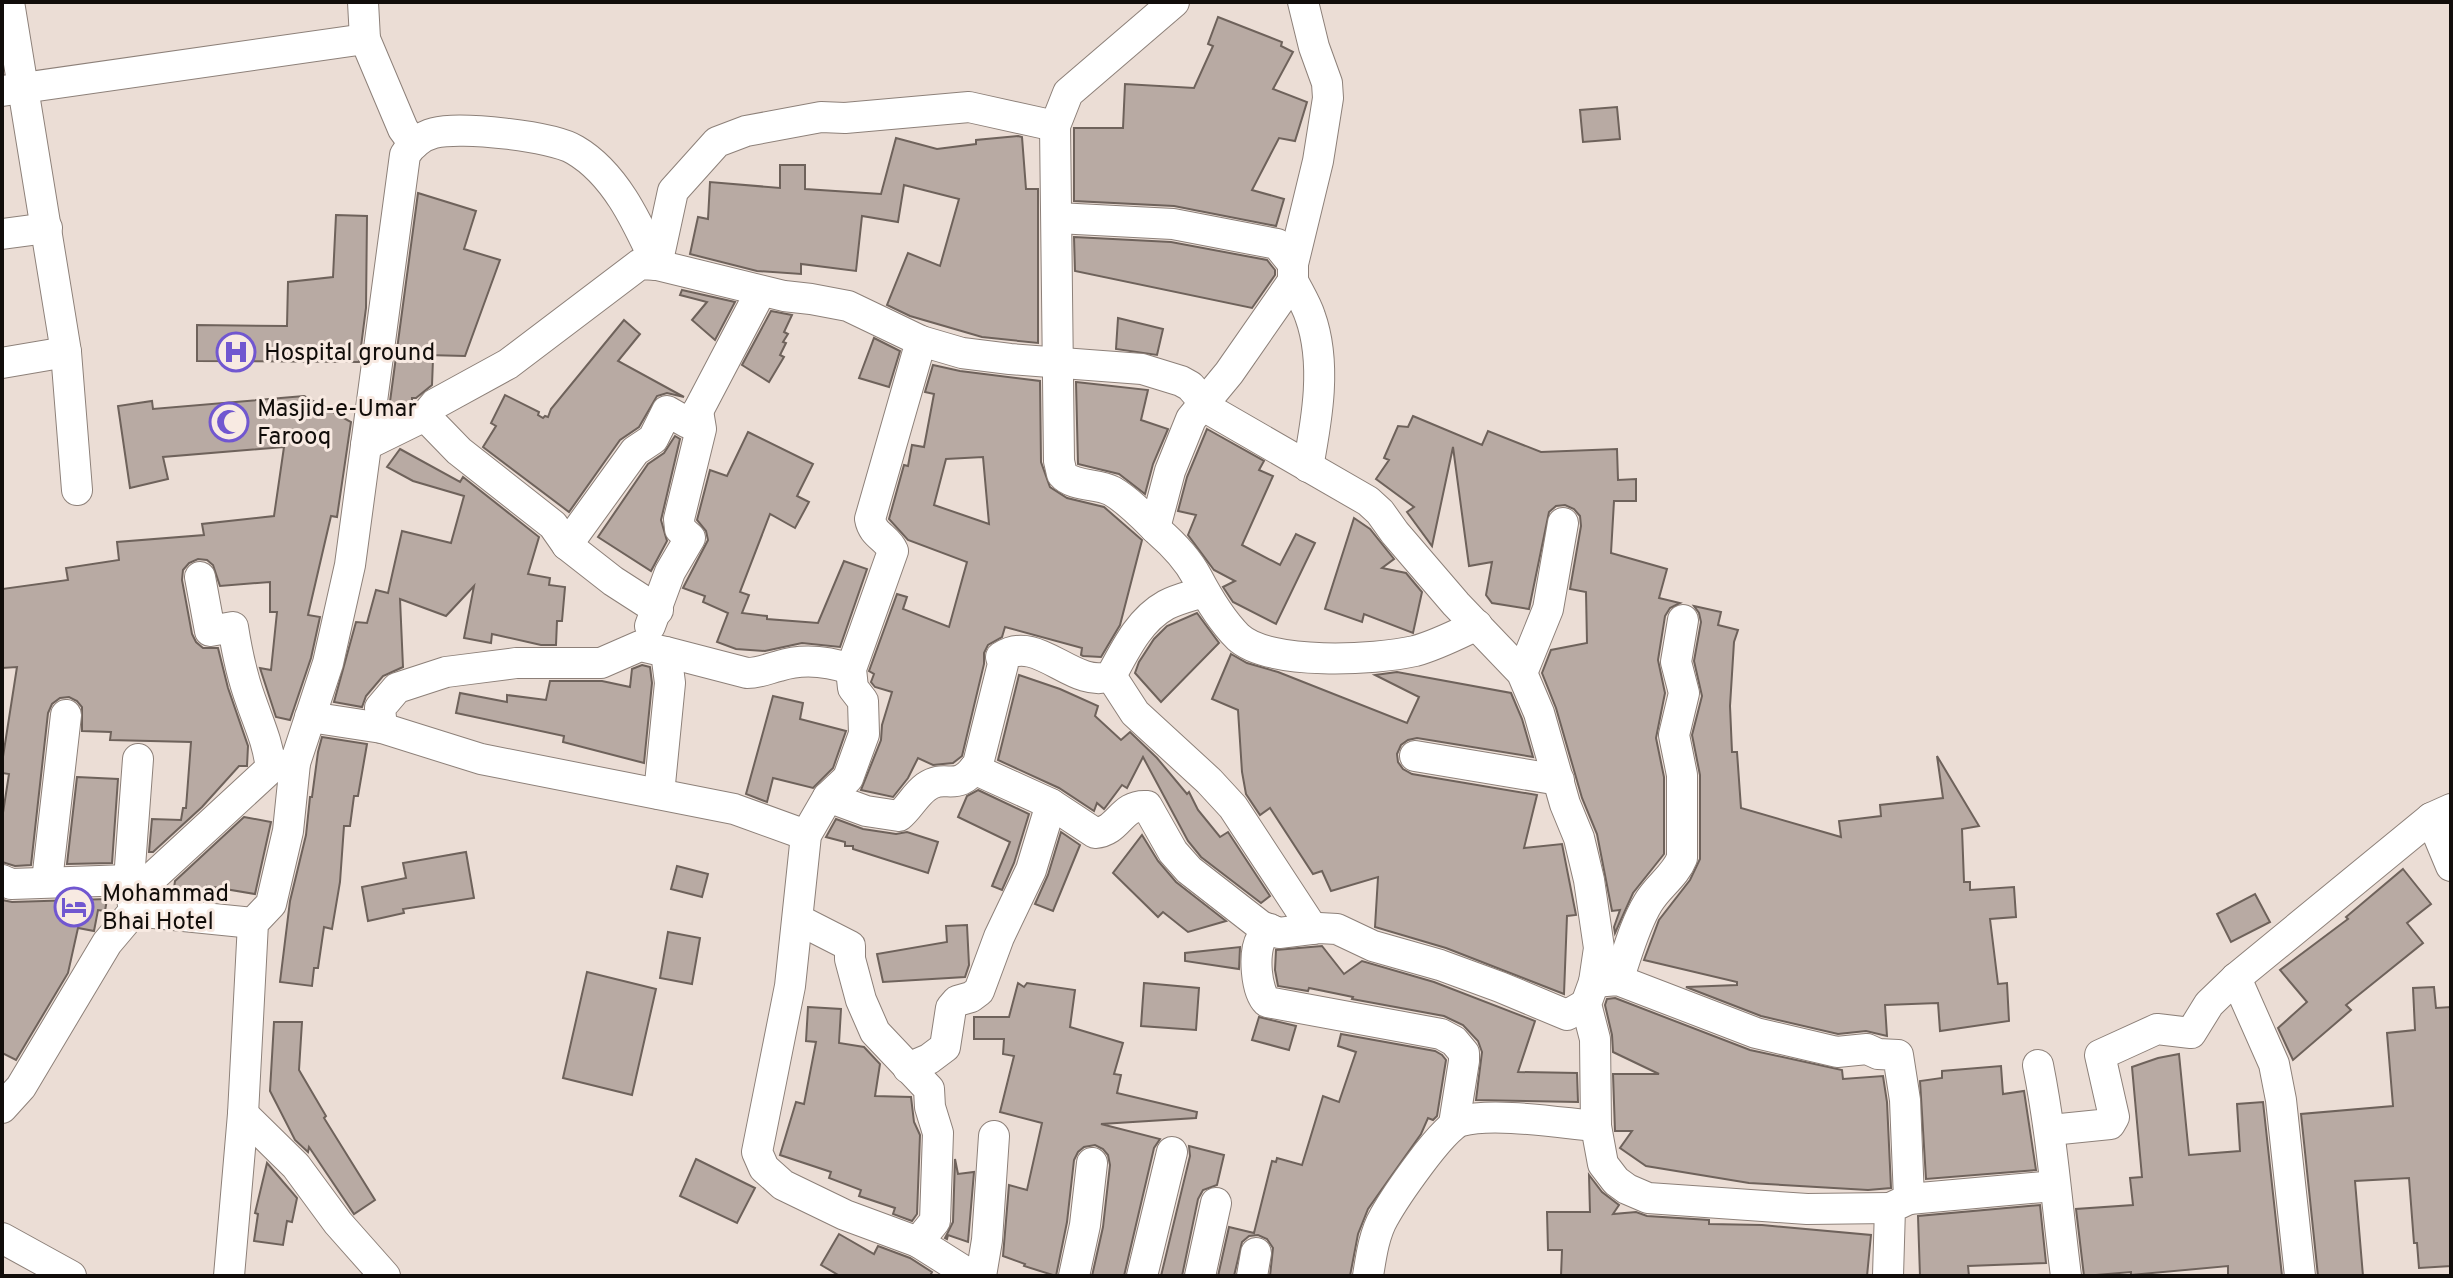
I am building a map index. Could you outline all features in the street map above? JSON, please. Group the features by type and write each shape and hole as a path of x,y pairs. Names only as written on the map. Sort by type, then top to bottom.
{"street":[{"path":"9,2 13,89 47,228 66,352 77,490"},
{"path":"363,2 365,39 403,129 414,144"},
{"path":"1174,2 1068,93 1055,126 1059,461 1062,474 1070,481 1088,483 1114,492 1155,528 1181,554 1198,578 1203,592 1247,645 1272,654 1371,657 1414,651 1477,625"},
{"path":"1155,528 1185,430 1229,373 1293,272 1318,161 1328,98 1327,83 1303,2"},
{"path":"13,89 365,39"},
{"path":"657,265 673,191 717,142 746,131 821,117 845,118 969,107 1055,126"},
{"path":"8,1089 107,943 134,911 154,876 283,765 310,717 328,663 350,565 405,155 414,144 432,133 454,131 548,141 575,150 607,178 640,228 657,265"},
{"path":"1057,218 1173,224 1277,244 1293,272 1309,313 1318,357 1317,407 1308,467"},
{"path":"2,234 47,228"},
{"path":"366,445 425,416 435,404 508,364 640,264 657,265 761,291 848,306 921,341 962,353 1142,369 1166,374 1190,386 1212,411 1368,501 1413,555 1522,673 1539,713 1565,804 1579,838 1589,880 1599,948 1595,1039 1596,1126 1603,1164 1616,1181 1648,1198 1807,1209 1900,1204 2054,1186"},
{"path":"567,545 635,451 653,439 667,411 688,423 698,411 761,291"},
{"path":"921,341 870,519 873,531 891,545 893,556 851,669 853,688 863,701 864,734 848,778 828,797 806,835 790,986 757,1152 764,1168 783,1185 845,1215 918,1242 972,1276"},
{"path":"2,363 66,352"},
{"path":"659,794 670,683 653,649 658,610 670,572 690,538 680,529 679,519 701,429 698,411"},
{"path":"425,416 459,451 553,525 567,545 613,581 658,610"},
{"path":"1522,673 1548,609 1563,523"},
{"path":"200,577 210,631 233,627 238,659 251,701 267,739 283,765 288,831 271,904 253,923 243,1114 229,1276"},
{"path":"828,797 866,811 899,816 930,784 959,782 969,777 978,764 1003,664 1001,657 1008,652 1025,650 1087,678 1103,679 1111,676 1130,642 1147,620 1166,605 1203,592"},
{"path":"974,769 1051,804 1095,833 1109,830 1122,814 1132,808 1147,806 1173,852 1189,870 1270,929 1289,933 1326,928 1346,931 1373,946 1440,965 1567,1015 1599,989 1646,906 1660,886 1678,869 1682,858 1682,775 1674,735 1684,693 1676,662 1683,620"},
{"path":"382,728 380,708 397,688 446,672 516,663 601,663 653,649 747,673 819,661 851,669"},
{"path":"1111,676 1135,713 1233,807 1313,929"},
{"path":"47,881 66,715"},
{"path":"310,717 382,728 481,759 734,809 806,835"},
{"path":"1415,756 1559,780"},
{"path":"134,911 129,880 138,759"},
{"path":"908,1068 929,1059 945,1047 951,1008 957,1001 979,991 989,960 1031,870 1051,804"},
{"path":"2051,1130 2110,1124 2114,1117 2100,1055 2157,1029 2191,1033 2209,1004 2236,978 2441,814 2451,866"},
{"path":"2,880 11,884 129,880"},
{"path":"134,911 253,923"},
{"path":"799,920 850,946 850,959 861,1000 875,1032 929,1089 930,1107 938,1133 935,1221 918,1242"},
{"path":"1270,929 1261,940 1258,960 1261,994 1267,1002 1441,1034 1454,1041 1464,1053 1454,1124 1426,1156 1383,1218 1368,1276"},
{"path":"2236,978 2274,1064 2281,1100 2300,1276"},
{"path":"1599,989 1837,1052 1867,1049 1878,1054 1898,1055 1905,1100 1900,1204 1888,1276"},
{"path":"2038,1065 2051,1130 2061,1276"},
{"path":"243,1114 296,1166 338,1223 385,1276"},
{"path":"1454,1124 1471,1120 1523,1120 1596,1126"},
{"path":"981,1276 987,1240 994,1136"},
{"path":"1142,1276 1172,1152"},
{"path":"1074,1276 1085,1225 1092,1163"},
{"path":"1200,1276 1216,1203"},
{"path":"2,1238 71,1276"}],"building":[{"path":"1218,17 1282,42 1281,46 1293,52 1273,89 1307,102 1295,141 1279,138 1252,190 1284,199 1276,226 1174,206 1074,201 1074,128 1123,128 1125,84 1194,88 1213,46 1208,44"},
{"path":"1617,107 1620,139 1583,142 1580,110"},
{"path":"1022,137 1026,189 1038,189 1038,343 982,337 910,316 887,305 908,253 940,266 959,199 904,185 898,222 862,216 856,271 801,264 801,274 757,271 690,254 698,217 708,219 710,182 780,188 780,165 805,165 805,189 881,194 896,138 937,149 976,144 976,140"},
{"path":"418,193 476,211 464,249 500,260 465,356 426,355 433,359 432,385 412,398 412,402 396,410 389,409"},
{"path":"336,215 367,216 366,308 359,362 197,361 197,325 287,326 288,282 333,277"},
{"path":"1074,237 1171,242 1267,260 1275,275 1252,308 1075,271"},
{"path":"682,290 735,302 715,340 692,320 707,302 680,295"},
{"path":"771,311 792,315 784,332 788,334 780,355 784,357 769,382 742,365"},
{"path":"1118,318 1163,329 1157,355 1116,349"},
{"path":"624,320 640,334 618,361 684,397 667,393 657,396 639,427 620,440 569,512 483,447 496,426 491,423 505,395 539,412 538,415 543,418 548,417 551,409"},
{"path":"874,338 900,351 889,387 859,378"},
{"path":"933,365 1040,381 1041,462 1050,487 1067,498 1104,507 1142,540 1120,625 1101,657 1083,656 1082,648 1005,627 1002,637 988,645 984,653 962,756 953,763 933,765 918,758 893,797 861,790 881,740 892,692 875,687 871,682 874,674 869,671 897,594 907,597 903,609 949,627 967,562 908,540 889,519 904,465 908,466 912,445 924,447 934,394 925,392","holes":["983,457 989,524 934,505 946,459"]},
{"path":"1076,382 1148,390 1141,420 1168,429 1153,464 1145,494 1119,474 1078,464"},
{"path":"304,396 351,422 337,517 331,516 308,615 320,617 311,658 290,720 276,717 260,668 271,670 277,612 270,612 270,582 220,586 213,565 207,560 198,559 189,563 183,570 182,580 192,634 203,648 218,648 248,746 247,766 239,766 202,807 153,852 149,852 152,819 181,820 183,808 186,808 191,742 110,740 111,732 82,731 82,707 69,697 60,698 52,704 48,713 31,865 15,866 2,862 2,819 9,774 2,773 2,763 17,667 2,668 2,589 68,580 66,568 119,560 117,542 204,535 202,524 274,516 284,447 163,457 168,479 130,488 118,406 152,401 153,409"},
{"path":"1413,416 1482,445 1488,431 1541,452 1617,449 1618,480 1636,479 1636,501 1614,501 1611,553 1667,569 1659,598 1680,603 1670,608 1665,616 1658,660 1665,693 1656,738 1664,777 1664,854 1633,893 1615,933 1620,910 1612,911 1597,834 1582,798 1556,708 1542,673 1551,650 1587,643 1586,592 1570,589 1580,516 1565,505 1556,506 1549,512 1529,609 1492,603 1486,595 1492,562 1469,566 1453,447 1432,546 1407,512 1414,507 1376,479 1389,460 1384,458 1398,426 1408,427"},
{"path":"1207,429 1264,461 1259,470 1273,476 1242,545 1280,565 1296,534 1315,543 1276,624 1233,602 1223,587 1235,581 1214,570 1188,535 1196,515 1178,511 1187,477"},
{"path":"748,432 813,464 797,496 809,502 795,528 770,514 740,592 749,595 742,613 767,616 767,619 818,623 844,561 867,569 840,647 802,643 765,651 736,649 717,642 728,613 703,602 705,596 683,588 708,540 706,531 697,520 710,470 727,476"},
{"path":"675,436 680,439 661,520 667,541 651,571 598,537 648,464 664,453"},
{"path":"400,449 460,482 463,477 539,537 528,574 550,578 549,585 565,587 562,621 557,621 556,645 541,645 492,634 491,643 464,638 474,586 446,616 400,599 403,667 383,676 366,696 362,707 334,702 356,622 367,623 376,590 388,593 402,531 451,543 464,496 413,481 387,467"},
{"path":"1354,518 1370,529 1394,559 1382,568 1406,573 1422,592 1413,633 1364,614 1362,622 1325,609"},
{"path":"1694,606 1721,612 1718,625 1738,630 1734,642 1730,706 1732,752 1737,752 1741,808 1841,837 1839,821 1881,816 1880,805 1943,798 1937,756 1979,826 1962,829 1964,882 1970,882 1970,890 2014,887 2016,917 1990,919 1998,984 2007,983 2009,1021 1940,1031 1938,1003 1885,1005 1887,1036 1866,1031 1838,1034 1761,1016 1686,987 1737,985 1737,982 1644,960 1659,920 1690,880 1700,859 1700,775 1692,735 1702,696 1694,661 1701,622"},
{"path":"1197,613 1219,643 1161,702 1135,673 1139,662 1167,626"},
{"path":"1231,654 1247,663 1278,672 1407,723 1419,697 1375,675 1397,672 1511,693 1533,757 1417,738 1401,745 1398,762 1412,774 1537,795 1524,848 1562,844 1576,915 1567,916 1564,994 1446,948 1375,927 1378,877 1331,891 1322,871 1313,874 1270,808 1260,815 1246,794 1238,710 1212,699"},
{"path":"642,665 650,667 652,683 644,763 563,742 564,736 456,713 460,693 507,702 507,695 546,700 550,681 602,681 630,687 632,669"},
{"path":"1019,675 1098,706 1095,716 1121,740 1130,732 1187,794 1189,792 1198,810 1220,837 1228,832 1270,896 1261,903 1201,857 1188,841 1143,757 1127,788 1122,785 1104,809 1097,803 1094,811 1059,788 998,760"},
{"path":"773,696 803,703 800,719 846,731 833,768 813,788 773,778 767,802 746,794"},
{"path":"322,737 367,744 350,826 344,826 340,882 332,929 324,927 312,986 280,982 290,901 306,835"},
{"path":"77,777 118,779 112,863 67,864"},
{"path":"978,790 1029,814 1002,890 992,886 1010,842 958,817 967,796"},
{"path":"244,817 271,822 255,894 207,886 205,895 174,888 175,881"},
{"path":"836,819 863,829 896,834 907,832 938,842 928,873 826,837"},
{"path":"1061,832 1080,845 1053,911 1035,904"},
{"path":"1142,835 1176,882 1226,921 1188,932 1163,912 1158,917 1113,873"},
{"path":"466,852 474,898 403,909 404,913 368,921 362,887 406,878 403,863"},
{"path":"677,866 708,874 702,897 671,889"},
{"path":"2403,869 2431,904 2407,923 2423,943 2346,1005 2351,1010 2293,1060 2278,1028 2307,1002 2280,970 2348,919 2346,917"},
{"path":"2255,894 2270,922 2231,942 2217,914"},
{"path":"107,899 105,911 98,910 94,931 78,928 68,973 16,1060 2,1053 2,900"},
{"path":"967,925 969,965 965,977 883,982 877,954 947,942 946,926"},
{"path":"668,932 700,938 692,984 660,978"},
{"path":"1322,946 1344,974 1362,961 1434,982 1535,1021 1518,1072 1577,1073 1578,1102 1476,1100 1482,1052 1478,1041 1463,1025 1444,1016 1309,988 1308,991 1278,986 1276,950"},
{"path":"1240,947 1239,969 1185,961 1185,953"},
{"path":"587,972 656,989 632,1095 563,1078"},
{"path":"1018,983 1024,987 1027,983 1075,990 1070,1027 1123,1043 1114,1074 1121,1075 1117,1093 1197,1112 1196,1118 1101,1124 1160,1139 1154,1148 1124,1276 1092,1276 1103,1227 1110,1165 1108,1155 1095,1145 1084,1147 1074,1160 1067,1222 1056,1276 1003,1256 1009,1185 1027,1190 1042,1123 1000,1112 1014,1056 1003,1054 1004,1039 974,1039 974,1017 1009,1017"},
{"path":"1144,983 1199,988 1196,1030 1141,1026"},
{"path":"2434,987 2436,1008 2451,1007 2451,1266 2419,1268 2409,1178 2355,1181 2363,1276 2318,1276 2301,1114 2393,1106 2387,1033 2415,1030 2413,988"},
{"path":"1615,998 1750,1050 1842,1070 1843,1079 1883,1076 1891,1188 1868,1190 1749,1183 1646,1166 1620,1148 1632,1131 1615,1131 1613,1074 1659,1074 1613,1052 1605,1005 1607,999"},
{"path":"808,1007 841,1009 839,1043 864,1047 880,1064 875,1096 911,1097 914,1122 920,1135 917,1214 912,1221 893,1214 895,1208 859,1196 861,1190 829,1178 831,1172 780,1155 796,1102 804,1104 816,1042 806,1041"},
{"path":"1259,1017 1296,1026 1289,1050 1252,1040"},
{"path":"274,1022 302,1022 299,1070 326,1116 324,1118 375,1200 354,1214 309,1147 308,1152 295,1140 270,1091"},
{"path":"1341,1034 1435,1051 1442,1055 1446,1060 1437,1116 1433,1120 1428,1118 1421,1134 1368,1209 1358,1234 1350,1276 1270,1276 1273,1248 1267,1239 1258,1235 1249,1236 1242,1242 1234,1276 1218,1276 1229,1227 1254,1233 1272,1161 1276,1162 1277,1158 1302,1165 1323,1096 1339,1102 1356,1052 1338,1046"},
{"path":"2179,1054 2189,1155 2240,1151 2237,1104 2263,1102 2282,1276 2228,1276 2228,1266 2084,1276 2076,1209 2133,1205 2130,1178 2142,1177 2132,1067"},
{"path":"2001,1066 2003,1094 2024,1091 2036,1170 1926,1179 1920,1081 1942,1078 1942,1071"},
{"path":"1189,1146 1224,1155 1217,1185 1203,1190 1198,1199 1182,1276 1161,1276 1190,1156"},
{"path":"696,1159 755,1188 737,1223 680,1196"},
{"path":"955,1159 958,1174 974,1172 968,1242 948,1235 945,1238 953,1222"},
{"path":"267,1163 297,1198 292,1222 287,1221 283,1245 254,1241 258,1214 255,1213"},
{"path":"1589,1175 1602,1192 1619,1205 1613,1214 1636,1212 1647,1216 1709,1220 1709,1224 1762,1225 1871,1235 1867,1276 1561,1276 1562,1250 1548,1250 1547,1212 1590,1212"},
{"path":"2040,1205 2046,1263 1968,1266 1969,1276 1920,1276 1918,1216"},
{"path":"839,1234 874,1254 878,1246 910,1258 932,1272 930,1276 840,1276 821,1265"}],"place":[{"name":"Hospital ground","path":"236,352"},
{"name":"Masjid-e-Umar Farooq","path":"229,422"},
{"name":"Mohammad Bhai Hotel","path":"74,907"}]}
